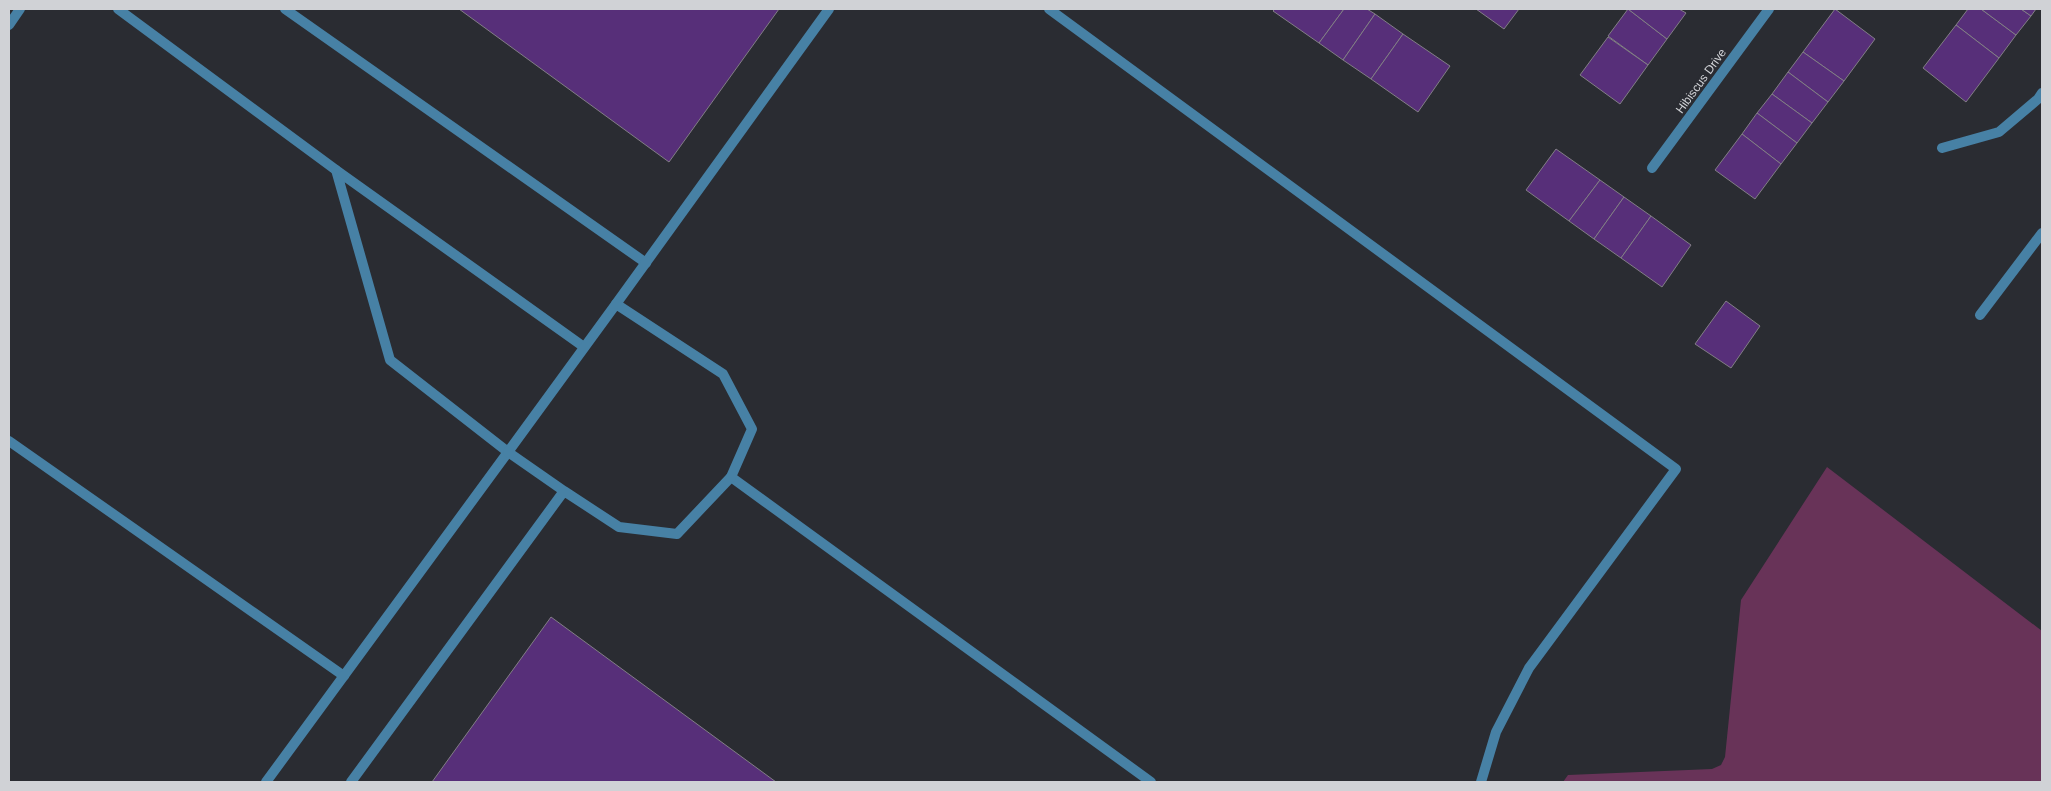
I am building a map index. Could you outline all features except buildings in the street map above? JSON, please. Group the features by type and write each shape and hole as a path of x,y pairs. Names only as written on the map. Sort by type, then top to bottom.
{"street":[{"path":"9,25 20,9"},
{"path":"118,9 336,170 584,347"},
{"path":"285,9 646,263"},
{"path":"266,782 646,263 829,9"},
{"path":"1048,9 1676,469 1529,668 1496,732 1481,782"},
{"name":"Hibiscus Drive","path":"1652,168 1769,9"},
{"path":"1942,148 1998,132 2038,99 2042,93"},
{"path":"336,170 390,360 508,452 619,527 677,534 731,477 752,429 723,374 616,304"},
{"path":"1980,315 2042,233"},
{"path":"9,441 344,676"},
{"path":"731,477 1151,782"},
{"path":"351,782 564,491"}],"shaded area":[{"path":"1827,467 2042,631 2042,782 1563,782 1568,775 1712,769 1721,765 1725,757 1741,600"}]}
